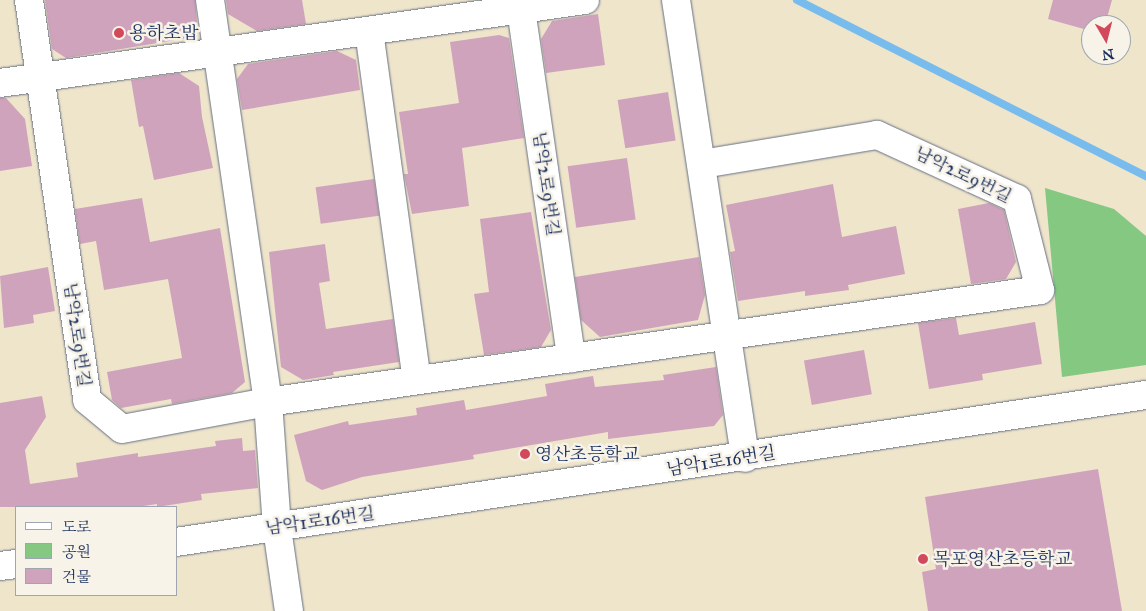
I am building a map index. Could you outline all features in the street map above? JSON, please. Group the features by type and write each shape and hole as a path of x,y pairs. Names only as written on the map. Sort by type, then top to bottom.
{"street":[{"name":"남악2로9번길","path":"29,0 86,400 122,429 268,402 1040,290 1017,199 877,135 701,164"},
{"path":"210,0 268,402 277,528 289,611"},
{"path":"0,83 584,0"},
{"path":"676,0 745,458"},
{"name":"남악2로9번길","path":"521,9 571,358"},
{"path":"369,30 417,380"},
{"name":"남악1로16번길","path":"178,542 745,458 1146,395"},
{"path":"0,566 15,564"}],"green space":[{"path":"1045,188 1114,209 1146,236 1146,365 1062,377"}],"building":[{"name":"용하초밥","path":"45,0 195,0 197,22 188,38 66,58 52,49"},
{"path":"226,0 302,0 306,24 257,31 228,14"},
{"path":"1053,0 1112,0 1108,15 1081,15 1081,28 1048,19"},
{"path":"598,14 605,65 546,73 541,39 552,21"},
{"path":"499,35 509,38 524,138 462,148 469,206 412,214 404,174 408,174 399,112 459,103 450,42"},
{"path":"337,51 356,60 360,90 242,110 237,79 248,64"},
{"path":"179,73 199,86 202,117 213,168 154,180 143,126 139,127 131,80"},
{"path":"668,92 676,140 625,148 618,100"},
{"path":"0,98 6,98 25,119 32,166 0,171"},
{"path":"627,158 636,219 576,228 568,166"},
{"path":"374,179 379,216 321,224 316,187"},
{"path":"833,184 842,237 896,226 905,274 848,285 849,290 805,296 805,291 738,301 730,252 735,251 726,205"},
{"path":"142,198 150,242 220,228 245,382 232,393 172,404 171,399 121,408 112,400 107,372 182,358 168,279 104,290 96,241 80,244 75,209"},
{"path":"989,203 1004,210 1016,262 1006,279 971,284 958,209"},
{"path":"531,212 551,330 541,347 484,355 474,294 489,292 480,219"},
{"path":"325,244 330,281 319,283 326,329 393,319 399,362 333,372 334,375 303,380 281,367 269,252"},
{"path":"699,257 705,295 698,320 600,337 581,320 575,277"},
{"path":"48,267 55,311 33,315 34,323 4,328 0,276"},
{"path":"956,318 959,335 1035,322 1042,364 982,374 983,380 929,389 918,323"},
{"path":"864,350 872,394 812,405 804,361"},
{"path":"716,367 723,415 714,426 608,439 608,432 473,455 474,459 362,477 322,490 306,481 294,435 348,421 349,425 417,415 416,408 464,400 466,410 547,396 545,384 593,376 595,387 664,380 663,375"},
{"path":"42,396 46,417 25,450 30,484 78,477 76,463 138,453 138,457 216,446 215,441 242,438 243,451 255,450 258,488 201,494 202,500 163,506 157,506 157,504 144,506 0,507 0,403"},
{"name":"목포영산초등학교","path":"1098,469 1122,611 928,611 922,572 936,569 925,497"}],"waterway":[{"path":"797,0 1146,176"}],"place":[{"name":"용하초밥","path":"119,33"},
{"name":"영산초등학교","path":"525,454"},
{"name":"목포영산초등학교","path":"923,559"}]}
